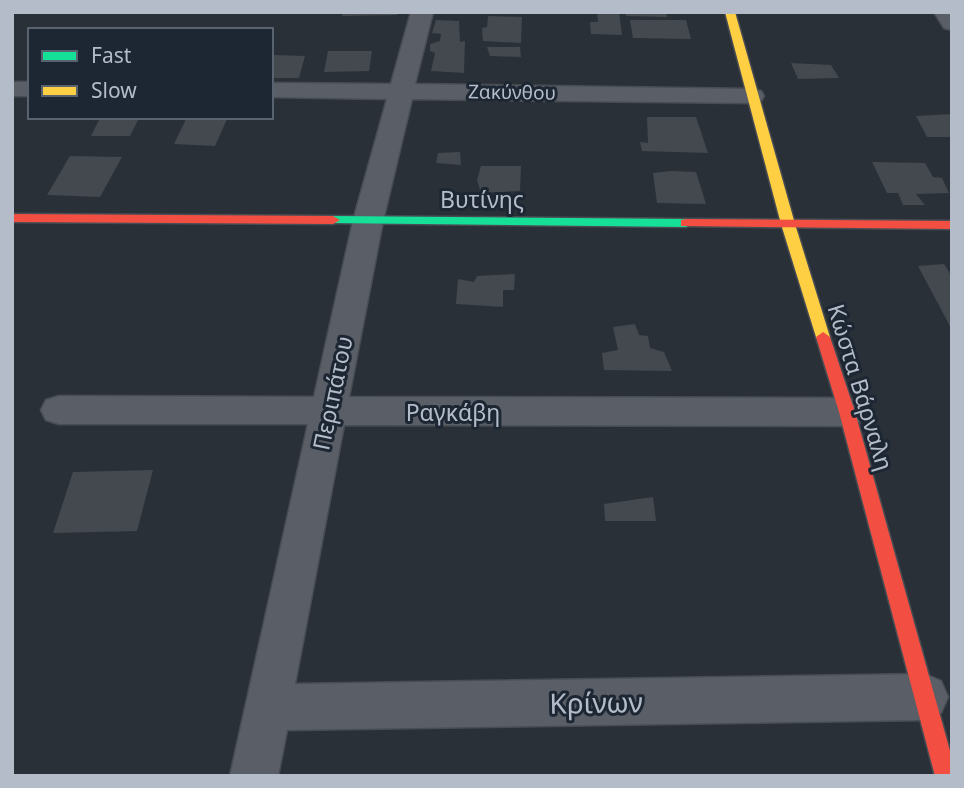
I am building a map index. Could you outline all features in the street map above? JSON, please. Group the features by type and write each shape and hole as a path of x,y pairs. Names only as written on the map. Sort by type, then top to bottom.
{"street":[{"name":"Περιπάτου","path":"254,776 368,221 422,12"},
{"name":"Κώστα Βάρναλη","path":"730,12 788,224 847,412 946,776"},
{"path":"945,12 952,23"},
{"name":"Ζακύνθου","path":"273,90 752,96"},
{"name":"Βυτίνης","path":"12,218 952,225"},
{"name":"Ραγκάβη","path":"59,410 847,412"},
{"name":"Κρίνων","path":"268,707 925,697"}],"building":[{"path":"343,12 397,12 397,15 342,16"},
{"path":"597,12 619,12 622,35 591,34 590,22 598,22"},
{"path":"625,12 666,12 667,17 626,16"},
{"path":"488,16 522,17 521,43 483,41 482,28 487,27"},
{"path":"436,20 459,21 460,42 465,41 464,73 431,71 435,53 430,51 430,44 440,41 441,34 432,33"},
{"path":"630,20 686,20 691,39 633,38"},
{"path":"487,47 520,47 521,57 490,56"},
{"path":"328,51 372,51 369,71 324,72"},
{"path":"273,55 305,56 299,78 273,78"},
{"path":"791,63 831,65 839,78 798,79"},
{"path":"952,114 952,137 927,137 916,116"},
{"path":"647,117 696,117 708,153 642,151 640,142 648,143"},
{"path":"186,119 227,119 215,146 174,144"},
{"path":"99,120 138,120 130,136 91,136"},
{"path":"460,152 461,165 436,163 438,153"},
{"path":"70,156 122,157 100,197 47,195"},
{"path":"872,162 925,163 933,177 942,178 949,193 916,194 925,205 903,205 898,193 887,193"},
{"path":"481,166 521,166 520,191 481,193 477,180"},
{"path":"696,172 706,204 657,203 653,173"},
{"path":"944,264 952,277 952,330 918,266"},
{"path":"515,274 514,290 503,290 503,307 456,304 458,279 474,282 477,276"},
{"path":"635,324 639,335 648,336 650,348 664,352 672,371 604,370 602,353 618,350 613,327"},
{"path":"153,470 137,531 53,533 73,472"},
{"path":"653,497 656,521 605,521 604,504"}],"traffic: fast":[{"path":"333,220 686,223"}],"traffic: slow":[{"path":"730,12 788,224 823,337"}],"traffic: jam":[{"path":"12,218 333,220"},
{"path":"686,223 952,225"},
{"path":"823,337 847,412 946,776"}]}
